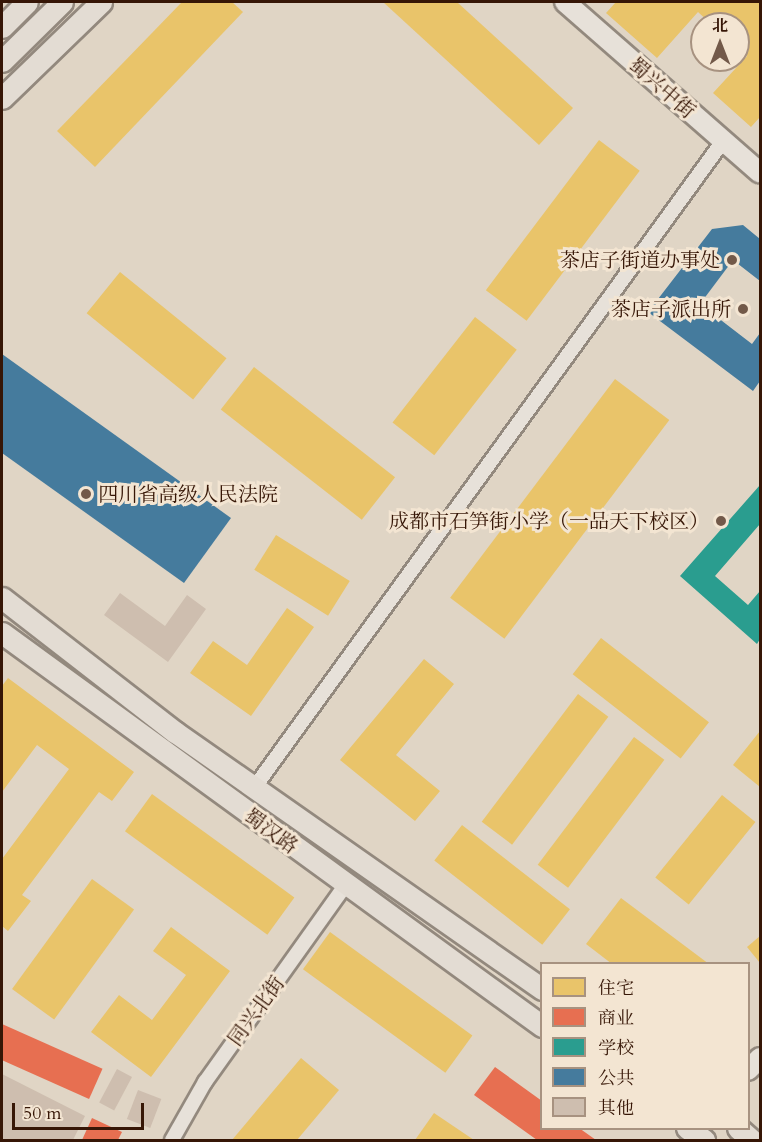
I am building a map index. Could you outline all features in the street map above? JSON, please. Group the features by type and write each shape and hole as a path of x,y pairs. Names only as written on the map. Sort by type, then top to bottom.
{"main road":[{"path":"2,27 27,2"},
{"path":"2,61 62,2"},
{"path":"2,98 101,2"},
{"name":"蜀汉路","path":"2,598 254,788 540,988"},
{"name":"蜀汉路","path":"2,633 345,885 540,1025"},
{"path":"740,1130 752,1140"}],"street":[{"name":"蜀兴中街","path":"565,2 760,173"},
{"path":"254,788 723,141"},
{"name":"同兴北街","path":"172,1140 205,1082 345,885"}],"building: 住宅":[{"path":"182,2 232,2 243,12 95,167 57,131"},
{"path":"383,2 457,2 573,108 539,145"},
{"path":"616,2 760,2 760,117 751,127 713,93 732,72 750,72 750,12 690,12 690,21 657,58 606,13"},
{"path":"599,140 640,171 527,321 486,290"},
{"path":"120,272 226,358 193,399 87,313"},
{"path":"475,317 517,350 434,455 393,423"},
{"path":"254,367 395,477 362,520 221,410"},
{"path":"615,379 669,420 504,639 450,598"},
{"path":"276,535 350,581 328,616 254,570"},
{"path":"287,608 314,627 251,716 190,673 213,641 247,665"},
{"path":"601,638 709,722 681,759 573,674"},
{"path":"424,659 454,684 396,755 440,791 415,821 340,760"},
{"path":"8,678 134,772 112,801 99,792 22,895 31,901 8,931 2,926 2,859 69,769 37,745 2,792 2,686"},
{"path":"578,694 608,717 512,845 482,822"},
{"path":"760,731 760,787 733,765"},
{"path":"634,737 664,760 568,888 538,865"},
{"path":"152,794 294,897 267,935 125,831"},
{"path":"722,795 755,822 689,904 655,877"},
{"path":"462,825 570,909 542,945 434,860"},
{"path":"92,879 134,910 54,1020 12,989"},
{"path":"621,898 706,962 609,962 586,944"},
{"path":"171,927 230,971 151,1077 91,1032 119,995 152,1020 186,975 153,951"},
{"path":"330,932 472,1035 445,1073 303,969"},
{"path":"760,936 760,963 747,947"},
{"path":"301,1058 339,1090 297,1140 232,1140"},
{"path":"434,1113 474,1140 415,1140"}],"building: 商业":[{"path":"2,1024 102,1069 89,1099 2,1060"},
{"path":"495,1067 540,1100 540,1130 582,1130 596,1140 537,1140 474,1095"},
{"path":"92,1118 122,1132 118,1140 82,1140"}],"building: 学校":[{"path":"760,485 760,524 715,576 748,605 760,591 760,639 757,644 680,576"}],"building: 公共":[{"path":"743,225 760,239 760,281 733,260 700,304 752,344 760,333 760,381 753,391 648,312 712,229"},
{"path":"2,354 231,518 184,583 2,453"}],"building: 其他":[{"path":"120,593 165,626 187,595 206,609 168,662 104,615"},
{"path":"117,1069 132,1077 114,1111 99,1103"},
{"path":"2,1074 85,1116 73,1140 2,1140"},
{"path":"138,1090 161,1099 150,1128 127,1119"}],"place":[{"name":"茶店子街道办事处","path":"732,260"},
{"name":"茶店子派出所","path":"743,309"},
{"name":"四川省高级人民法院","path":"86,494"},
{"name":"成都市石笋街小学（一品天下校区）","path":"721,521"}]}
